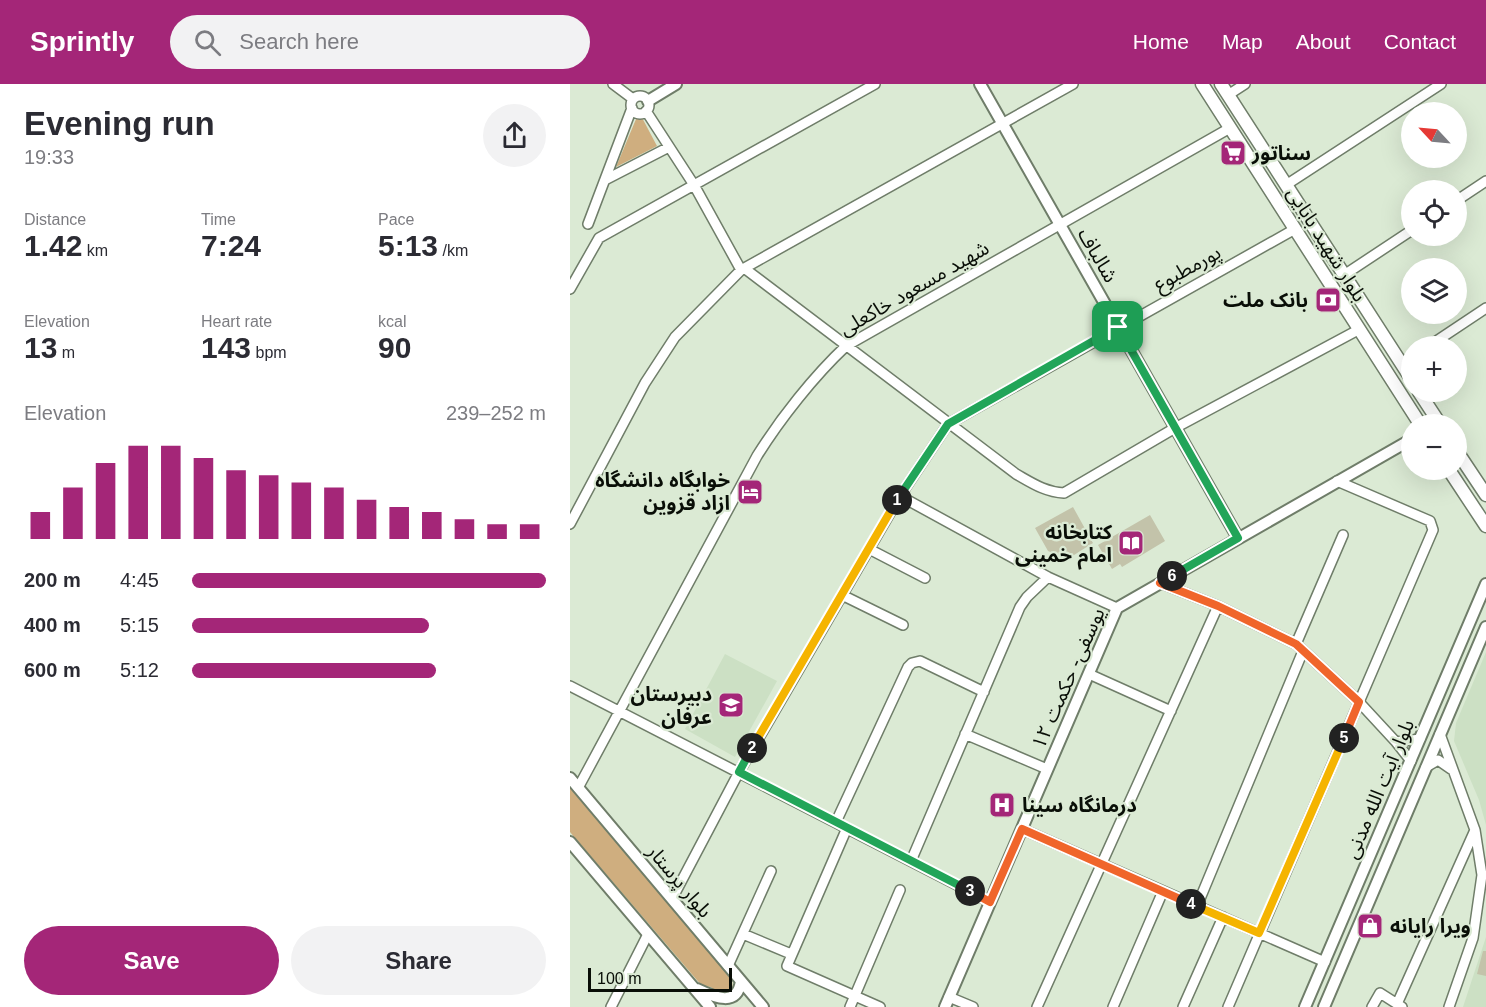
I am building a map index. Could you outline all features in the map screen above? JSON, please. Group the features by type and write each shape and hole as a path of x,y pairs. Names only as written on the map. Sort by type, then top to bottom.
{"main road":[{"name":"بلوار شهید بابایی","path":"1202,84 1413,414"},
{"name":"بلوار شهید بابایی","path":"1221,84 1344,275 1401,354"},
{"path":"1467,466 1486,495"},
{"path":"1456,480 1486,526"}],"street":[{"path":"613,84 639,114 676,84"},
{"path":"570,289 599,238 875,84"},
{"name":"شالباف","path":"980,84 1238,538"},
{"path":"570,524 645,383 675,337 742,269 1073,84"},
{"path":"1228,95 1245,84"},
{"path":"1286,185 1441,84"},
{"path":"588,224 632,104 642,96 669,147 694,185 742,269 948,424 1031,483 1053,492 1064,492 1175,428 1358,330"},
{"name":"شهید مسعود خاکعلی","path":"578,788 618,710 757,456 830,361 846,346 1230,128"},
{"path":"605,180 669,147"},
{"path":"1467,194 1486,181"},
{"name":"پورمطبوع","path":"672,899 739,772 900,496 948,424 1295,229"},
{"path":"1344,275 1401,238"},
{"path":"1444,336 1486,308"},
{"name":"یوسفی- حکمت ۱۲","path":"947,1002 1117,608 1401,445"},
{"path":"1228,1007 1433,530 1430,521 1337,481"},
{"path":"900,496 1048,577 1117,608"},
{"path":"1197,906 1343,535"},
{"path":"869,549 925,578"},
{"path":"911,861 1020,607 1048,577"},
{"path":"1160,583 1218,606 1299,647 1359,702 1411,760"},
{"name":"بلوار آیت الله مدنی","path":"1305,1007 1420,739 1481,609 1486,584"},
{"path":"842,595 903,625"},
{"path":"1037,1007 1218,606"},
{"name":"بلوار آیت الله مدنی","path":"1324,1007 1486,627"},
{"path":"836,822 908,667 912,663 920,661 984,692"},
{"path":"1089,674 1171,711"},
{"path":"570,686 990,902"},
{"path":"965,734 1047,769"},
{"path":"1440,734 1475,830 1482,874 1473,938 1449,1007"},
{"path":"1396,742 1420,739"},
{"path":"1426,767 1438,760 1453,771"},
{"name":"بلوار پرستار","path":"570,778 763,1007"},
{"path":"848,828 787,966 880,1007"},
{"path":"1022,829 1325,962"},
{"path":"1372,1007 1380,993 1400,1005 1475,830"},
{"path":"570,842 710,1007"},
{"path":"1366,865 1382,872"},
{"path":"728,966 771,871"},
{"path":"850,1007 900,890"},
{"path":"1113,1007 1163,891"},
{"path":"1183,1007 1223,917"},
{"path":"610,1007 648,934"},
{"path":"743,934 791,954"},
{"path":"694,987 726,1002 738,994 741,981"},
{"path":"947,1002 973,1007"}],"shaded area":[{"path":"639,112 657,146 616,167"},
{"path":"1486,652 1486,825 1479,800 1454,741 1456,723"},
{"name":"دبیرستان عرفان","path":"725,654 777,681 735,757 685,729"},
{"path":"570,788 732,979 733,993 719,995 711,987 702,986 570,832"},
{"path":"1486,937 1486,1007 1463,1007"}],"building":[{"path":"1073,507 1093,543 1074,555 1060,556 1048,551 1035,528"},
{"name":"کتابخانه امام خمینی","path":"1150,515 1165,541 1122,567 1120,564 1112,569 1098,545"},
{"path":"1483,951 1486,951 1486,976 1477,974"}],"place":[{"name":"سناتور","path":"1233,153"},
{"name":"بانک ملت","path":"1328,300"},
{"name":"خوابگاه دانشگاه ازاد قزوین","path":"750,492"},
{"name":"کتابخانه امام خمینی","path":"1131,543"},
{"name":"دبیرستان عرفان","path":"731,705"},
{"name":"درمانگاه سینا","path":"1002,805"},
{"name":"ویرا رایانه","path":"1370,926"}],"route":[{"path":"1118,327 1238,538 1160,583 1218,606 1296,644 1359,702 1259,933 1022,829 990,902 739,772 900,496 948,424 1118,327"}]}
